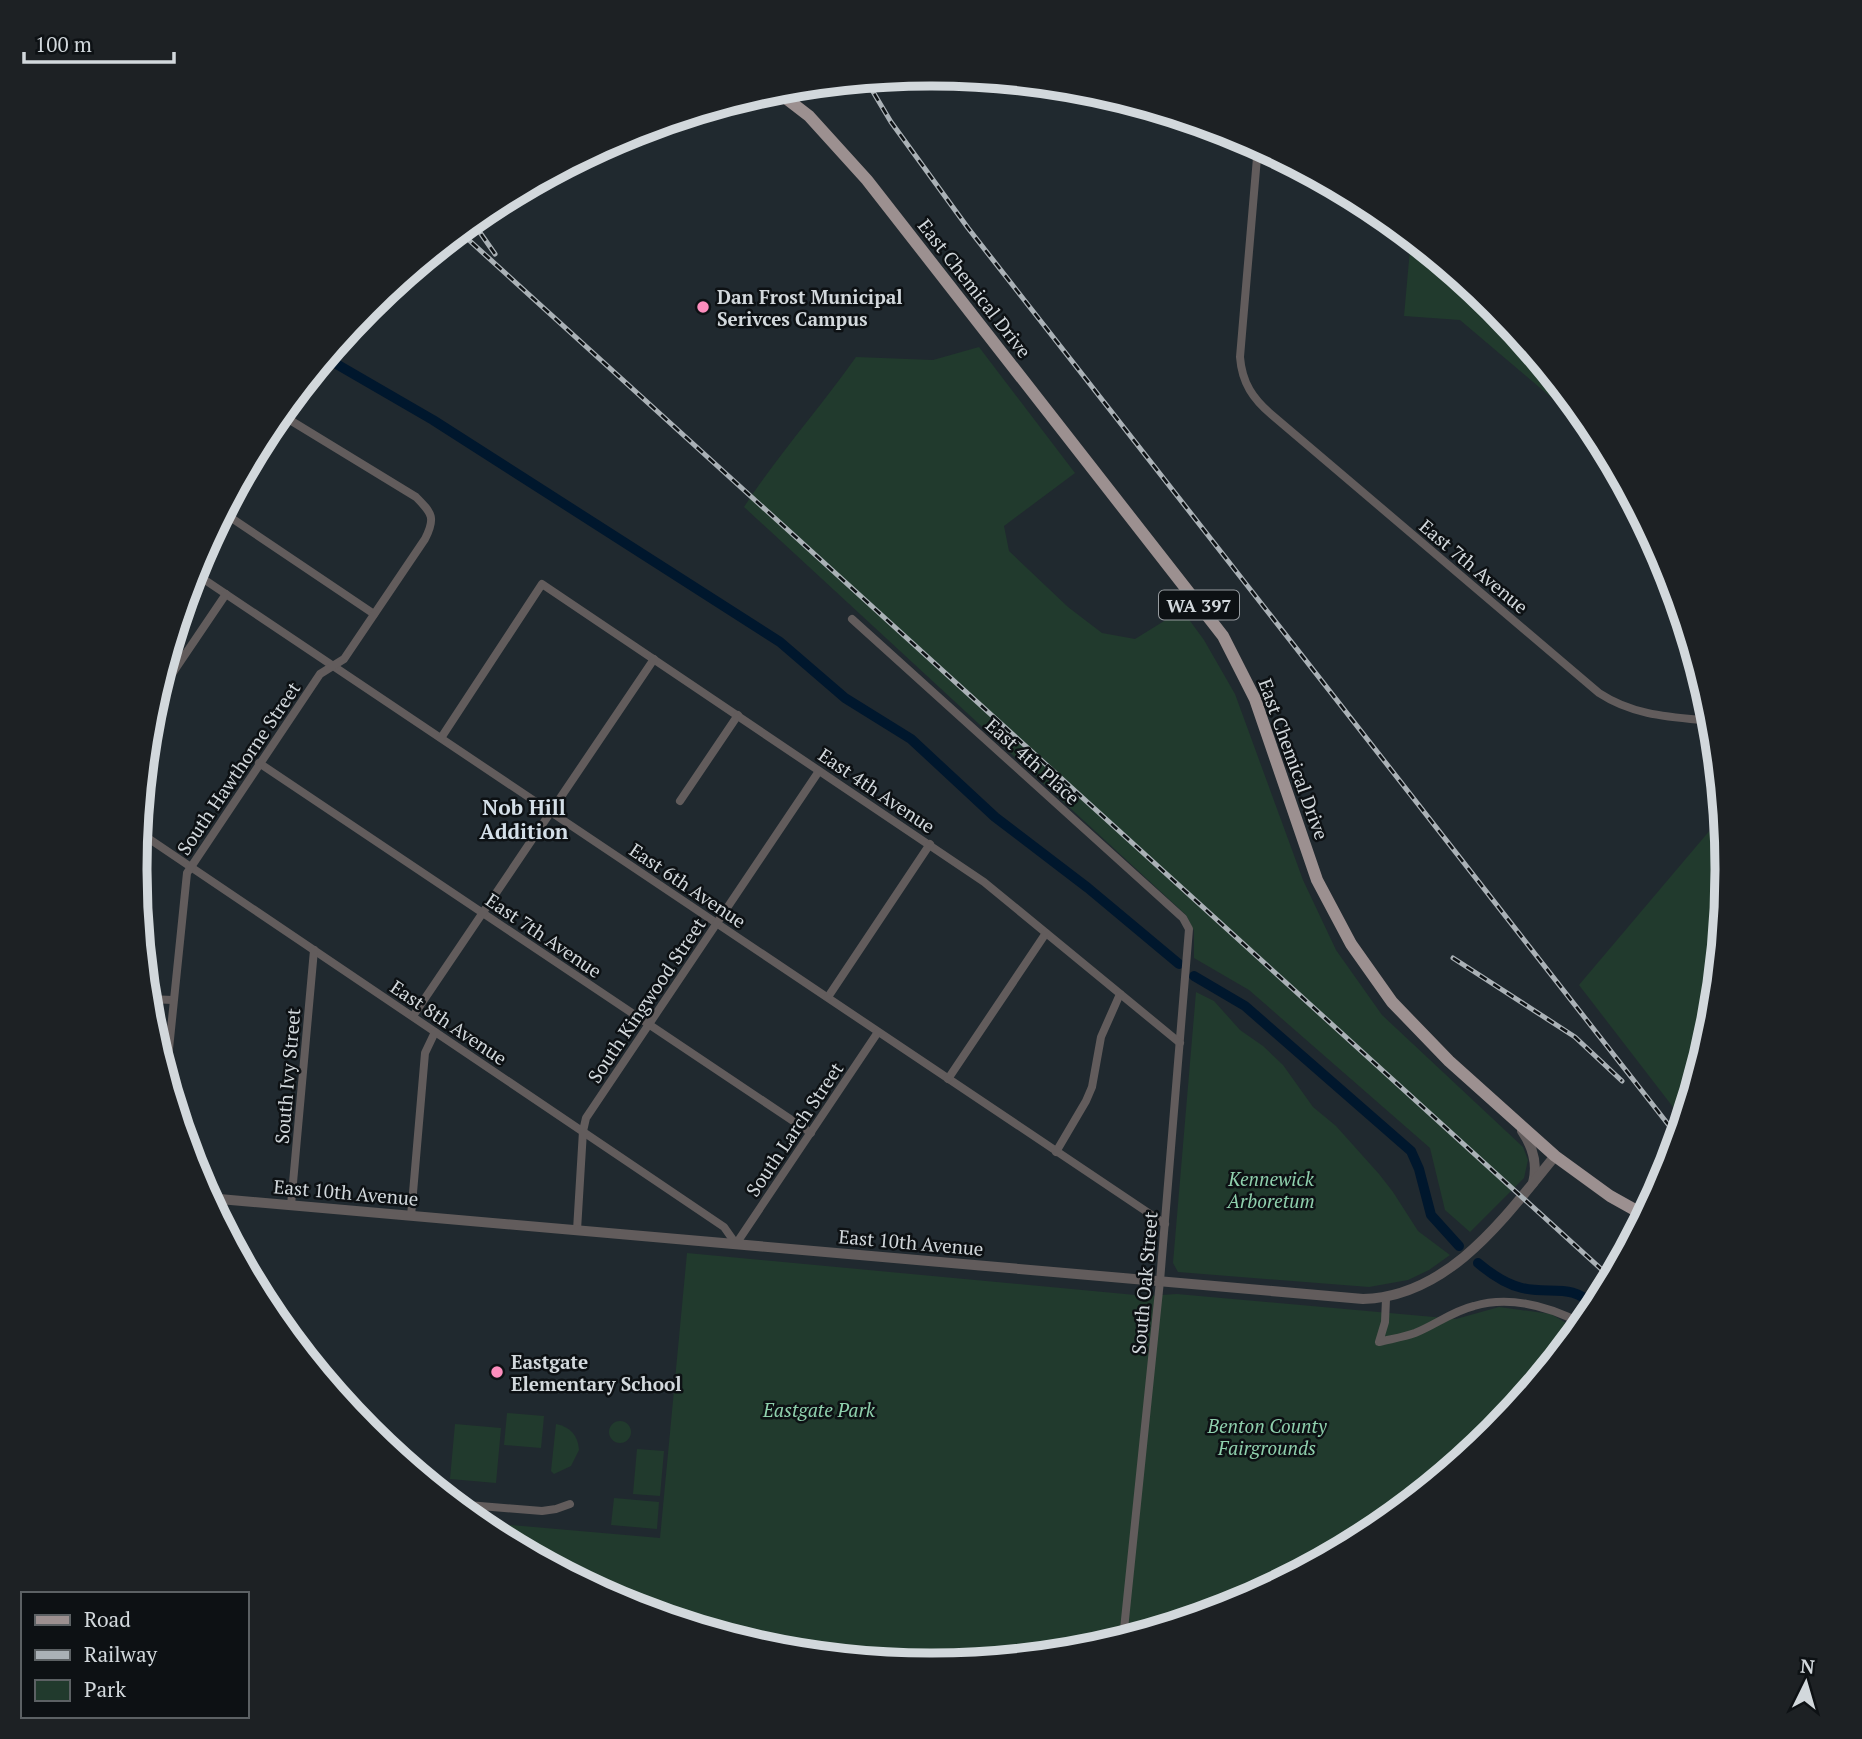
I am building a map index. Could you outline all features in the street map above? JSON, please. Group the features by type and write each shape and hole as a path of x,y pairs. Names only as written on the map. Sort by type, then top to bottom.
{"main road":[{"name":"East Chemical Drive","path":"787,99 808,116 867,180 1223,636 1255,699 1317,880 1351,944 1392,1002 1449,1061 1555,1156 1610,1196 1636,1211"}],"street":[{"name":"East 7th Avenue","path":"1257,157 1240,358 1250,393 1272,415 1599,693 1616,705 1642,713 1700,720"},
{"name":"South Hawthorne Street","path":"169,1049 185,880 191,867 320,674 344,659 431,528 431,516 416,497 289,420"},
{"path":"231,518 374,614"},
{"name":"East 6th Avenue","path":"204,579 1165,1224"},
{"name":"East 4th Avenue","path":"441,738 542,584 984,882 1180,1043"},
{"path":"175,662 226,594"},
{"name":"East 4th Place","path":"852,619 1183,918 1189,929"},
{"path":"413,1016 654,659"},
{"path":"680,801 738,715"},
{"name":"East 7th Avenue","path":"259,763 811,1133"},
{"name":"South Kingwood Street","path":"578,1230 586,1118 819,771"},
{"name":"East 8th Avenue","path":"148,838 724,1227 736,1244"},
{"path":"828,997 930,845"},
{"name":"South Oak Street","path":"1123,1629 1160,1281 1189,929"},
{"path":"948,1079 1046,933"},
{"name":"South Ivy Street","path":"291,1205 314,950"},
{"path":"1056,1152 1092,1087 1101,1037 1120,994"},
{"path":"158,999 173,1000"},
{"path":"411,1216 425,1053 435,1032"},
{"name":"South Larch Street","path":"736,1244 878,1032"},
{"path":"1516,1122 1528,1140 1535,1159 1536,1173 1532,1185"},
{"name":"East 10th Avenue","path":"220,1199 1387,1299 1437,1278 1455,1265 1532,1185 1555,1156"},
{"path":"1387,1299 1385,1322 1379,1342 1416,1333 1474,1306 1493,1303 1543,1307 1573,1320"},
{"path":"474,1505 542,1511 570,1504"}],"green space":[{"path":"1410,250 1485,315 1566,410 1460,320 1404,316"},
{"path":"979,347 1075,473 1004,526 1009,551 1068,607 1102,633 1135,639 1182,610 1204,640 1235,694 1303,880 1336,950 1382,1015 1523,1147 1528,1160 1524,1178 1470,1232 1445,1210 1430,1148 1249,990 1194,958 1194,931 1186,915 744,507 856,357 933,360"},
{"path":"1713,826 1715,870 1708,972 1700,1022 1676,1111 1579,985"},
{"name":"Kennewick Arboretum","path":"1196,992 1214,1001 1240,1030 1263,1046 1283,1065 1313,1107 1336,1126 1379,1174 1418,1231 1450,1255 1429,1270 1408,1280 1369,1287 1178,1272 1173,1263"},
{"path":"687,1253 1146,1296 1177,1294 1456,1319 1499,1307 1551,1314 1569,1325 1553,1347 1485,1424 1448,1459 1366,1521 1323,1548 1231,1594 1134,1627 1033,1647 982,1652 880,1652 829,1647 728,1627 679,1612 584,1572 501,1524 660,1538"},
{"path":"507,1413 544,1416 541,1448 504,1445"},
{"path":"620,1421 628,1424 631,1432 628,1440 620,1443 612,1440 609,1432 612,1424"},
{"path":"455,1424 501,1428 496,1483 450,1479"},
{"path":"556,1424 572,1432 579,1450 571,1466 554,1474 551,1471"},
{"path":"637,1449 664,1451 660,1496 633,1494"},
{"path":"614,1498 659,1502 657,1529 611,1525"}],"waterway":[{"path":"334,363 433,420 780,642 845,698 911,739 995,817 1088,888 1179,964"},
{"path":"1194,976 1245,1006 1411,1151 1419,1169 1431,1215 1459,1246"},
{"path":"1478,1263 1498,1278 1516,1286 1532,1290 1569,1292 1586,1299"}],"railway":[{"path":"871,88 891,122 968,228 1671,1127"},
{"path":"479,230 495,254"},
{"path":"467,239 1604,1271"},
{"path":"1453,958 1575,1037 1622,1081"}],"place":[{"name":"Dan Frost Municipal Serivces Campus","path":"703,307"},
{"name":"Eastgate Elementary School","path":"497,1372"}],"district":[{"name":"Nob Hill Addition","path":"524,819"}],"park label":[{"name":"Eastgate Park","path":"819,1409"},
{"name":"Benton County Fairgrounds","path":"1267,1436"}]}
